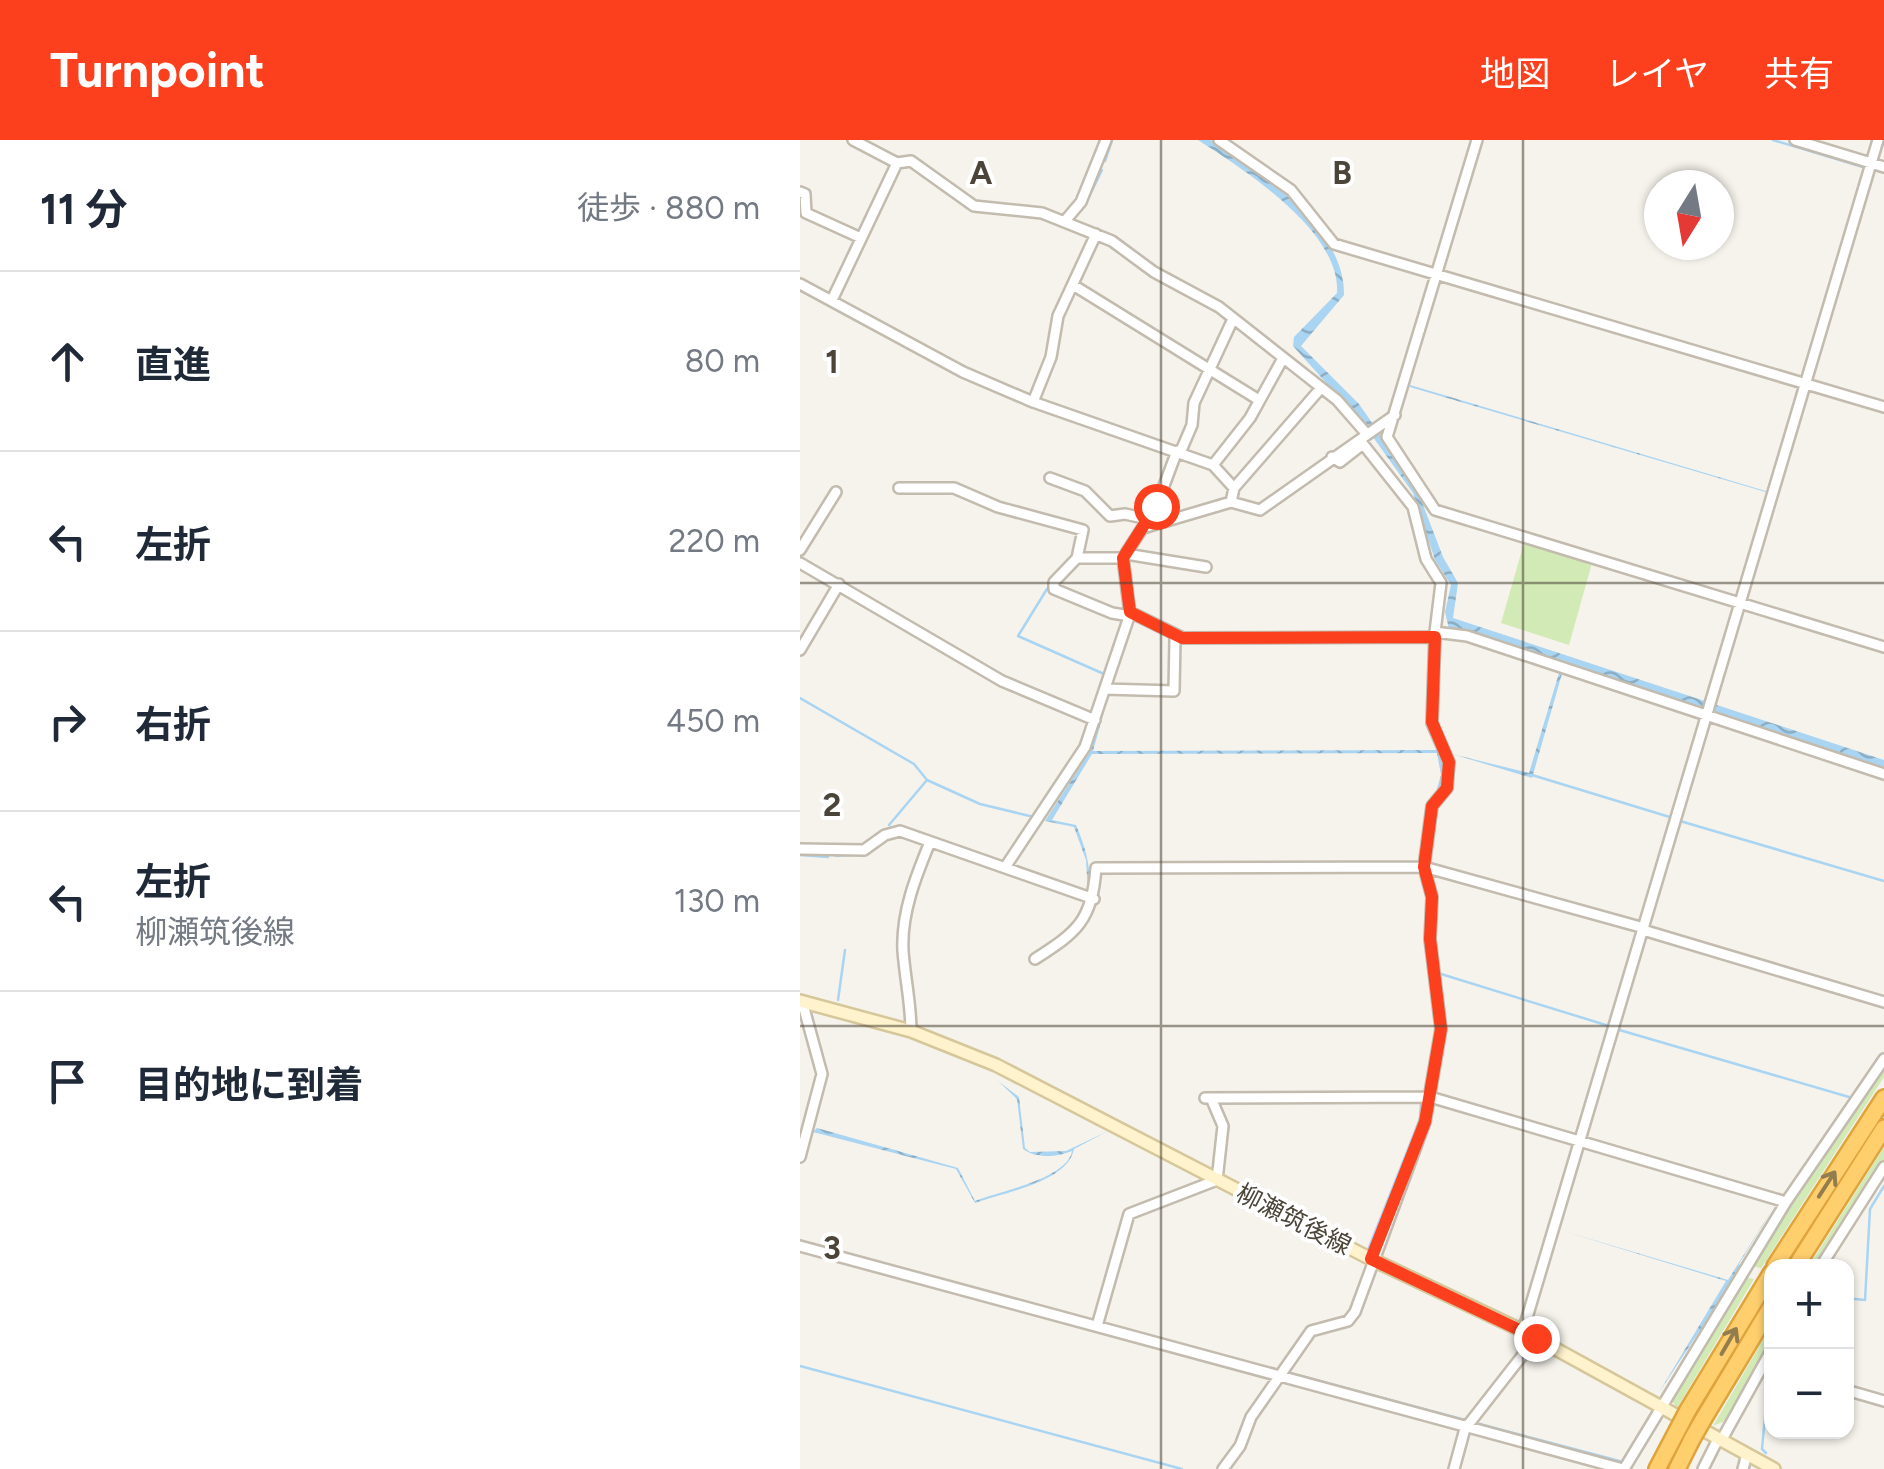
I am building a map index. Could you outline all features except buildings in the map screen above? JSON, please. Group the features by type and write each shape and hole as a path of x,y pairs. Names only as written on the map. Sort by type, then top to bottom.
{"highway":[{"path":"1776,1259 1884,1098"},
{"path":"1800,1259 1884,1128"},
{"path":"1657,1469 1764,1278"},
{"path":"1676,1469 1764,1318"}],"main road":[{"name":"柳瀬筑後線","path":"801,1001 911,1031 996,1065 1371,1259 1524,1331 1760,1465 1774,1469"}],"street":[{"path":"853,140 897,163 911,161 974,206 1042,214 1096,234 1233,319 1356,419 1364,432"},
{"path":"1064,222 1081,202 1106,140"},
{"path":"1477,140 1387,438 1435,510 1884,647"},
{"path":"1794,140 1884,167"},
{"path":"1524,1331 1878,140"},
{"path":"1225,142 1292,190 1334,244 1884,407"},
{"path":"832,300 897,163"},
{"path":"800,192 804,194 806,213 862,238"},
{"path":"1033,402 1051,357 1058,316 1096,234"},
{"path":"800,284 963,372 1033,402 1213,465 1234,488"},
{"path":"1073,285 1210,366 1259,400"},
{"path":"1006,866 1085,748 1130,614 1124,556 1145,524 1179,452 1210,366 1233,319"},
{"path":"1213,465 1282,360"},
{"path":"1232,502 1234,488 1320,388"},
{"path":"1050,478 1085,491 1110,516 1125,514 1145,524 1232,502 1260,510 1364,432 1395,415"},
{"path":"1224,1469 1240,1446 1251,1416 1311,1332 1348,1321 1355,1312 1371,1259 1425,1122 1441,1029 1430,939 1432,897 1424,867 1432,806 1447,788 1449,762 1432,722 1441,584 1426,559 1413,507 1363,444 1340,462 1332,457"},
{"path":"899,488 954,488 998,506 1083,530 1077,558 1054,582 1054,588 1112,614 1130,614 1182,638"},
{"path":"800,550 836,492"},
{"path":"1077,558 1124,556 1206,567"},
{"path":"800,563 1002,682 1096,720"},
{"path":"800,650 839,584"},
{"path":"1105,688 1174,690 1176,638 1467,636 1884,774"},
{"path":"800,849 864,850 885,834 900,831 992,867 1006,866 1094,899"},
{"path":"911,1031 903,949 906,918 913,881 930,842"},
{"path":"1034,959 1072,935 1094,899 1096,868 1424,867 1884,1002"},
{"path":"800,1157 822,1074 801,1001"},
{"path":"800,1246 1624,1469 1786,1202 1884,1059"},
{"path":"1097,1326 1129,1214 1217,1180 1223,1126 1208,1098 1430,1096 1786,1202"},
{"path":"1825,1259 1884,1167"},
{"path":"1742,1273 1764,1271"},
{"path":"1454,1469 1467,1425 1536,1338"},
{"path":"1703,1469 1764,1369"},
{"path":"1854,1392 1884,1401"},
{"path":"1742,1469 1746,1454"}],"green space":[{"path":"1524,543 1592,563 1569,645 1501,623"},
{"path":"1884,1063 1884,1077 1761,1268 1750,1266"},
{"path":"1884,1147 1884,1166 1824,1259 1813,1259"},
{"path":"1744,1277 1754,1279 1677,1408 1670,1398"},
{"path":"1764,1338 1764,1357 1725,1421 1713,1426"}],"water":[{"path":"1198,140 1211,140 1275,185 1316,225 1331,247 1341,270 1344,295 1301,346 1359,404 1415,484 1443,557 1458,583 1453,618 1884,760 1884,770 1449,629 1445,612 1451,585 1435,560 1413,493 1365,426 1293,346 1294,337 1337,293 1334,270 1323,247 1286,204"},
{"path":"1410,387 1769,492 1769,493"},
{"path":"1559,673 1562,674 1532,778 1452,754 1529,773"},
{"path":"1109,694 1093,751 1440,750 1442,772 1441,783 1436,792 1441,775 1437,753 1092,754 1052,820 1076,825 1087,858 1090,894 1086,860 1074,827 1045,821 1089,753"},
{"path":"998,1081 1019,1097 1025,1148 1030,1152 1066,1151 1108,1131 1074,1149 1069,1160 1048,1178 975,1203 956,1169 813,1132 817,1128 958,1168 975,1201 1046,1176 1067,1161 1072,1151 1047,1156 1034,1154 1023,1149 1017,1099"},
{"path":"1775,1205 1739,1264 1741,1268 1658,1394 1726,1281 1560,1230 1728,1280"}],"waterway":[{"path":"1105,161 1112,140"},
{"path":"1773,140 1863,167"},
{"path":"1084,207 1102,170"},
{"path":"1047,589 1018,636 1104,674"},
{"path":"800,698 914,764 927,780"},
{"path":"1532,775 1673,818"},
{"path":"889,825 927,780 980,804 1034,817"},
{"path":"1680,821 1884,881"},
{"path":"836,856 863,854"},
{"path":"800,855 828,857"},
{"path":"838,1000 845,950"},
{"path":"1441,974 1609,1026"},
{"path":"1616,1029 1849,1097"},
{"path":"1219,1103 1421,1102 1420,1119 1368,1250"},
{"path":"1854,1299 1865,1300 1870,1209 1884,1186"},
{"path":"800,1366 1182,1469"},
{"path":"1301,1376 1465,1420"},
{"path":"1476,1423 1623,1462"},
{"path":"1764,1427 1762,1449 1766,1453"},
{"path":"1625,1459 1633,1445"}],"route":[{"path":"1156,506 1123,558 1130,612 1182,638 1435,637 1432,722 1449,762 1447,788 1432,806 1424,867 1432,897 1430,939 1441,1029 1425,1122 1371,1259 1536,1338"}]}
